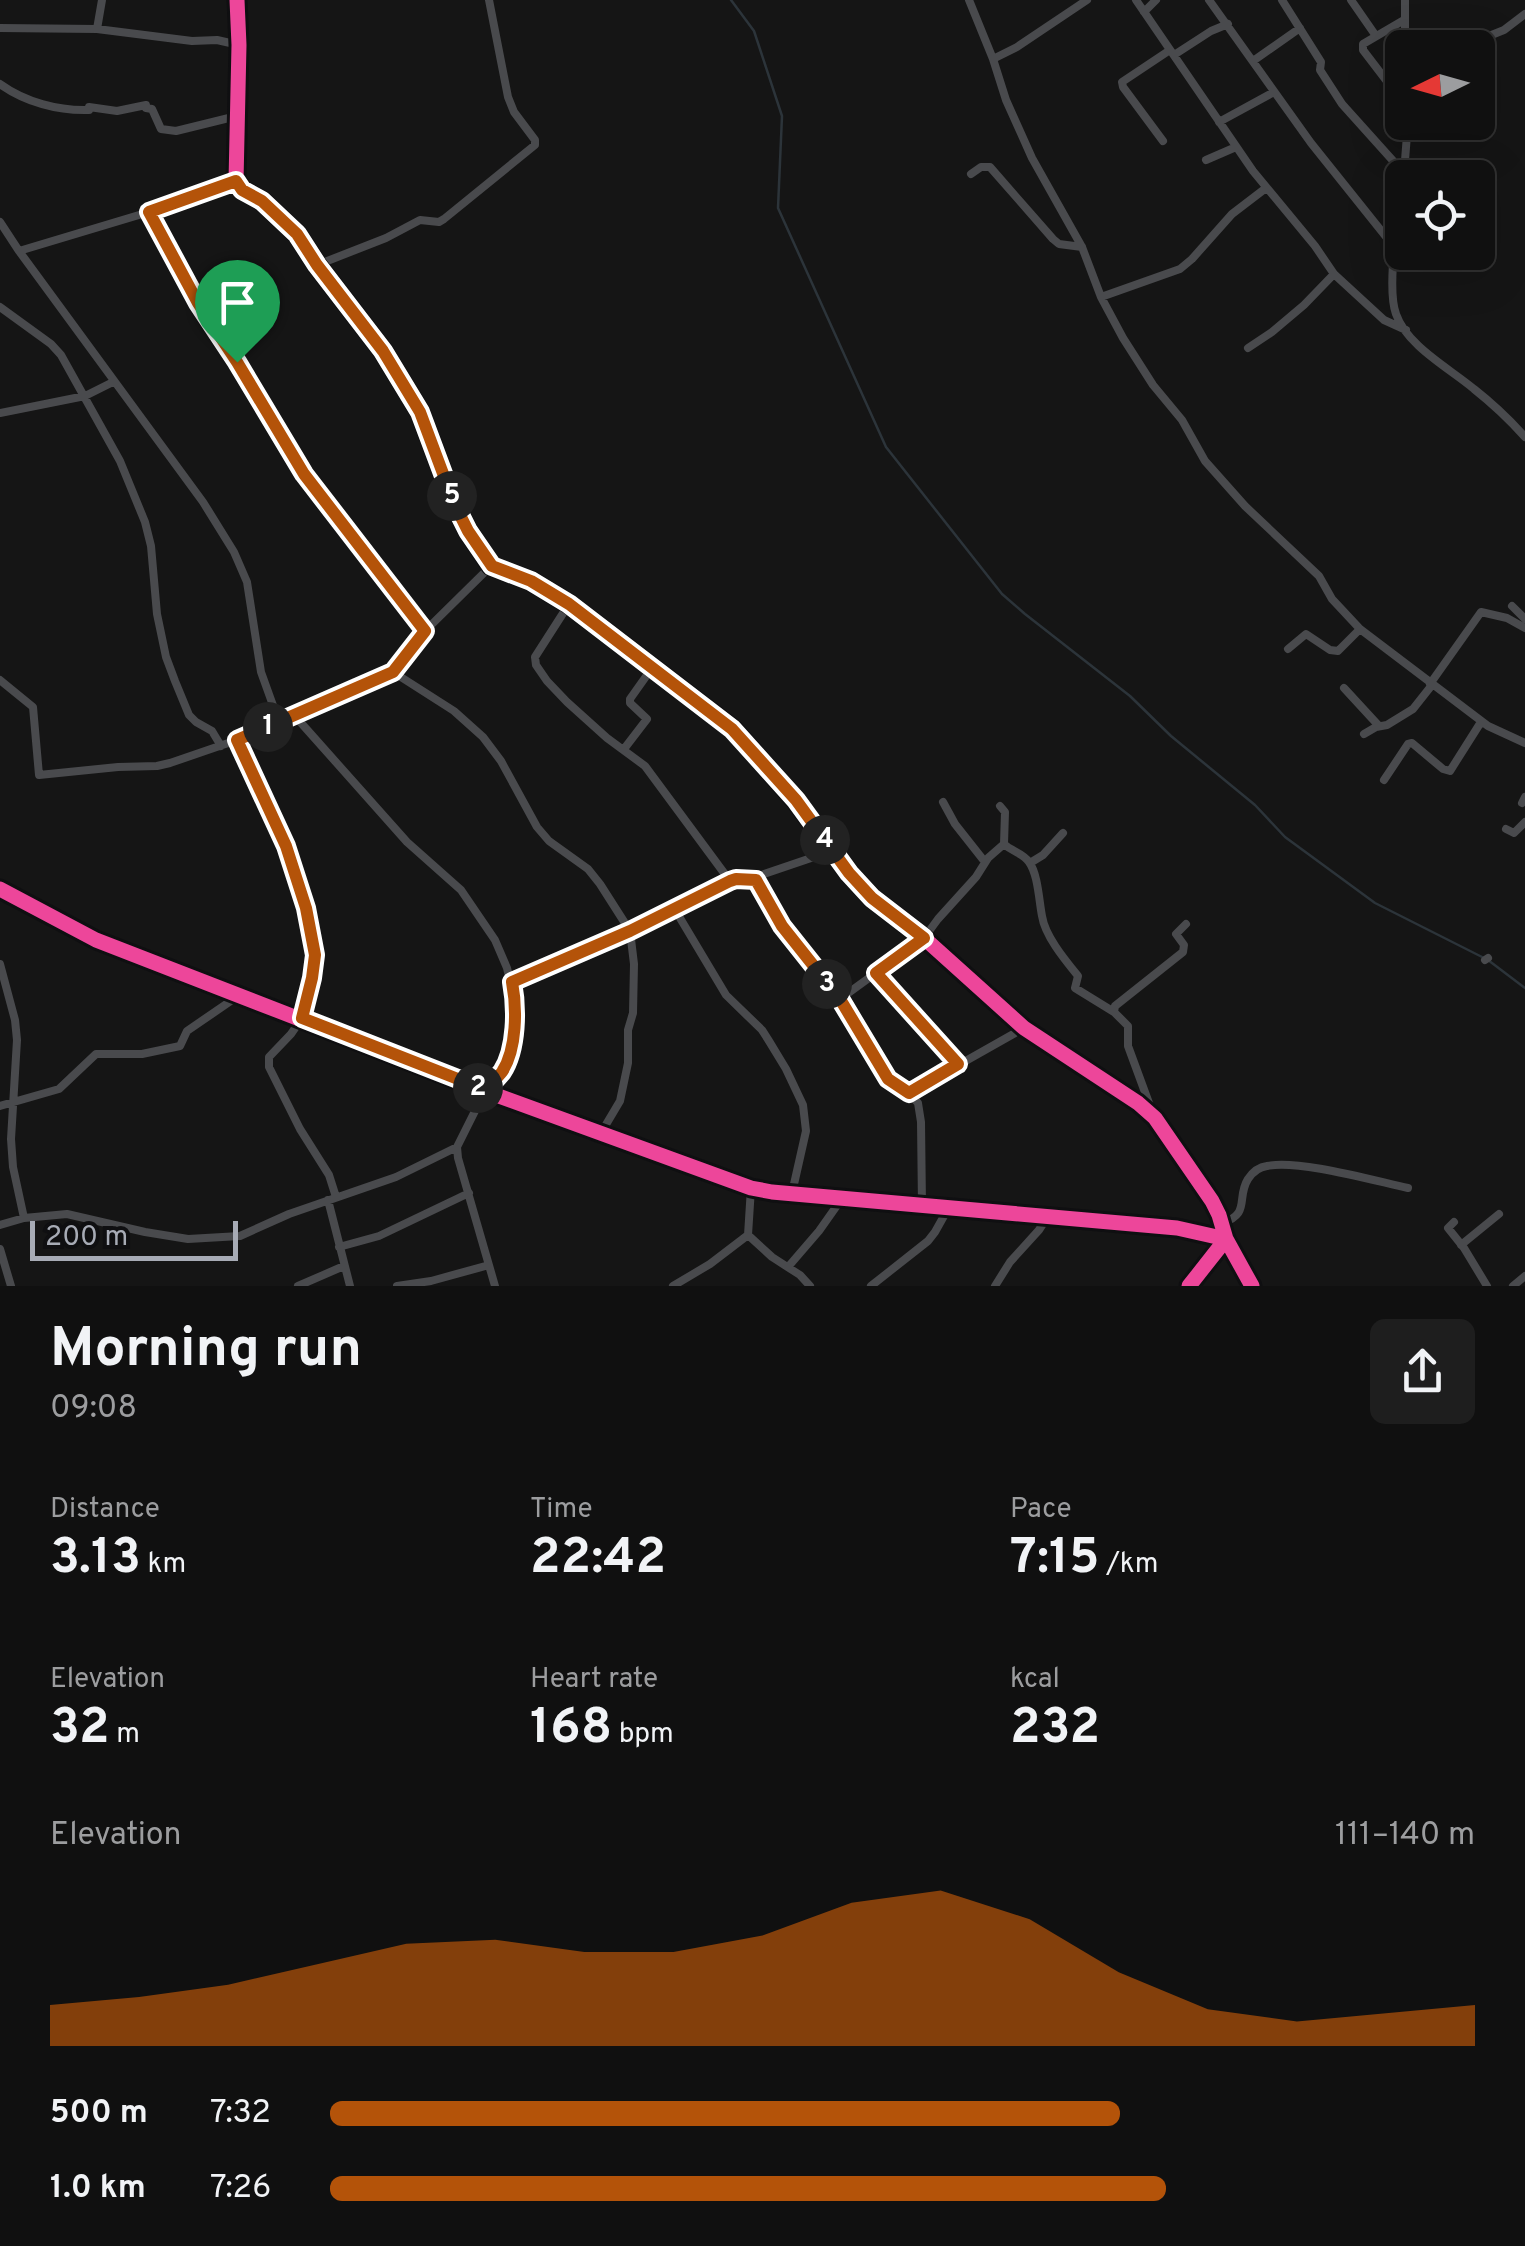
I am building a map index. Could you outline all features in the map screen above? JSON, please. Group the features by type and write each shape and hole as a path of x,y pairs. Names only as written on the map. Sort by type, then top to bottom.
{"street":[{"path":"97,29 102,0"},
{"path":"237,0 236,181 297,234 383,351 420,412 468,531 492,566 531,581 569,604 732,729 796,800 872,898 924,938 1024,1028 1155,1118"},
{"path":"317,265 420,220 439,222 535,145 508,97 488,0"},
{"path":"969,0 1006,100 1032,158 1082,247 1100,296 1153,385 1182,420 1205,461 1245,506 1318,576 1360,629 1482,722 1525,743"},
{"path":"993,59 1087,0"},
{"path":"1136,0 1236,147 1334,274 1384,320 1406,330"},
{"path":"1144,12 1156,0"},
{"path":"1209,0 1310,143 1385,236"},
{"path":"1282,0 1342,104 1389,160"},
{"path":"1350,0 1376,36"},
{"path":"1404,30 1405,0"},
{"path":"1495,34 1525,14"},
{"path":"1385,78 1363,50 1365,42 1404,20"},
{"path":"1163,142 1122,82 1228,24"},
{"path":"0,28 97,29 239,45"},
{"path":"1253,60 1300,28"},
{"path":"0,84 11,92 57,108 118,111 146,105 156,112 161,129 167,131 237,116"},
{"path":"1219,122 1274,92"},
{"path":"1206,160 1236,147"},
{"path":"971,174 980,167 990,167 1052,239 1059,244 1082,247"},
{"path":"19,252 236,181"},
{"path":"1100,296 1180,270 1232,214 1266,188"},
{"path":"149,212 191,290 304,474 425,631"},
{"path":"0,222 112,382 203,502 234,552 247,582 261,672 279,722"},
{"path":"1395,270 1396,318 1417,346 1504,414 1525,437"},
{"path":"1248,348 1304,305 1334,274"},
{"path":"0,307 61,354 120,461 146,522 170,670 189,715 212,731 222,746"},
{"path":"0,413 85,396 112,382"},
{"path":"0,680 33,706 41,776 157,766 222,746 393,672 425,631 492,566"},
{"path":"569,604 535,658 536,665 566,702 645,766 730,881"},
{"path":"1512,606 1525,619"},
{"path":"1364,734 1413,709 1480,612 1507,618 1525,628"},
{"path":"1288,649 1306,634 1338,651 1360,629"},
{"path":"624,749 646,719 630,700 652,668"},
{"path":"393,672 454,710 483,737 537,827 588,869 630,931 634,964 628,1064 620,1101 601,1134"},
{"path":"1344,688 1379,726"},
{"path":"294,715 407,842 461,890 495,940 512,982 511,1045 503,1070 486,1090 458,1147 495,1286"},
{"path":"1384,780 1412,743 1450,771 1482,722"},
{"path":"237,740 286,846 306,908 315,955 302,1018 269,1056 269,1066 329,1176 350,1286"},
{"path":"943,802 985,862"},
{"path":"840,999 924,938 1004,844 1004,812 1000,806"},
{"path":"1506,829 1514,832 1525,822"},
{"path":"1030,863 1064,833"},
{"path":"1004,844 1030,863 1048,935 1078,976 1075,988 1114,1012 1128,1026 1128,1046 1155,1118 1212,1201 1226,1240 1252,1286"},
{"path":"512,982 630,931 730,881 756,880 830,847"},
{"path":"756,880 782,926 840,999 888,1079 918,1102 922,1206"},
{"path":"0,889 96,940 751,1188 1177,1228 1226,1240"},
{"path":"674,908 726,995 762,1030 803,1104 806,1130 792,1194"},
{"path":"1114,1012 1115,1006 1182,952 1184,945 1176,934 1186,924"},
{"path":"0,964 15,1020 17,1054 11,1139 24,1218"},
{"path":"876,973 958,1064"},
{"path":"0,1106 63,1086 96,1054 142,1054 180,1046 187,1030 238,996"},
{"path":"0,1022 15,1020"},
{"path":"909,1093 1024,1028"},
{"path":"0,1225 24,1218 67,1214 188,1239 240,1236 396,1177 458,1147"},
{"path":"1222,1223 1238,1214 1248,1178 1268,1166 1304,1166 1408,1188"},
{"path":"673,1286 710,1264 748,1234 751,1188"},
{"path":"340,1247 380,1236 469,1193"},
{"path":"788,1267 843,1198"},
{"path":"871,1286 928,1241 949,1207"},
{"path":"1461,1245 1499,1214"},
{"path":"995,1286 1048,1216"},
{"path":"1454,1222 1448,1228 1486,1286"},
{"path":"748,1234 810,1286"},
{"path":"1189,1286 1226,1240"},
{"path":"0,1249 11,1286"},
{"path":"397,1286 430,1282 489,1264"},
{"path":"298,1286 344,1266"},
{"path":"1514,1286 1525,1276"}],"waterway":[{"path":"731,0 754,31 782,116 778,208 886,447 1002,594 1130,696 1171,736 1255,805 1285,837 1375,903 1488,960 1525,988"}],"cycle path":[{"path":"237,0 236,181 297,234 383,351 420,412 454,503 491,566 531,581 569,604 733,729 872,898 924,938 1024,1028 1155,1118 1212,1201 1226,1239 1189,1286"},
{"path":"0,889 96,940 485,1091 751,1188 1177,1228 1226,1239 1252,1286"}],"route":[{"path":"236,181 297,234 383,351 420,412 468,531 492,566 531,581 569,604 732,729 796,800 849,873 872,898 924,938 876,973 958,1064 909,1093 894,1085 840,999 782,926 756,880 730,881 630,931 512,982 511,1045 503,1070 486,1090 302,1018 315,955 306,908 286,846 237,740 393,672 425,631 304,474 237,362 176,266 149,212 236,181"}]}
